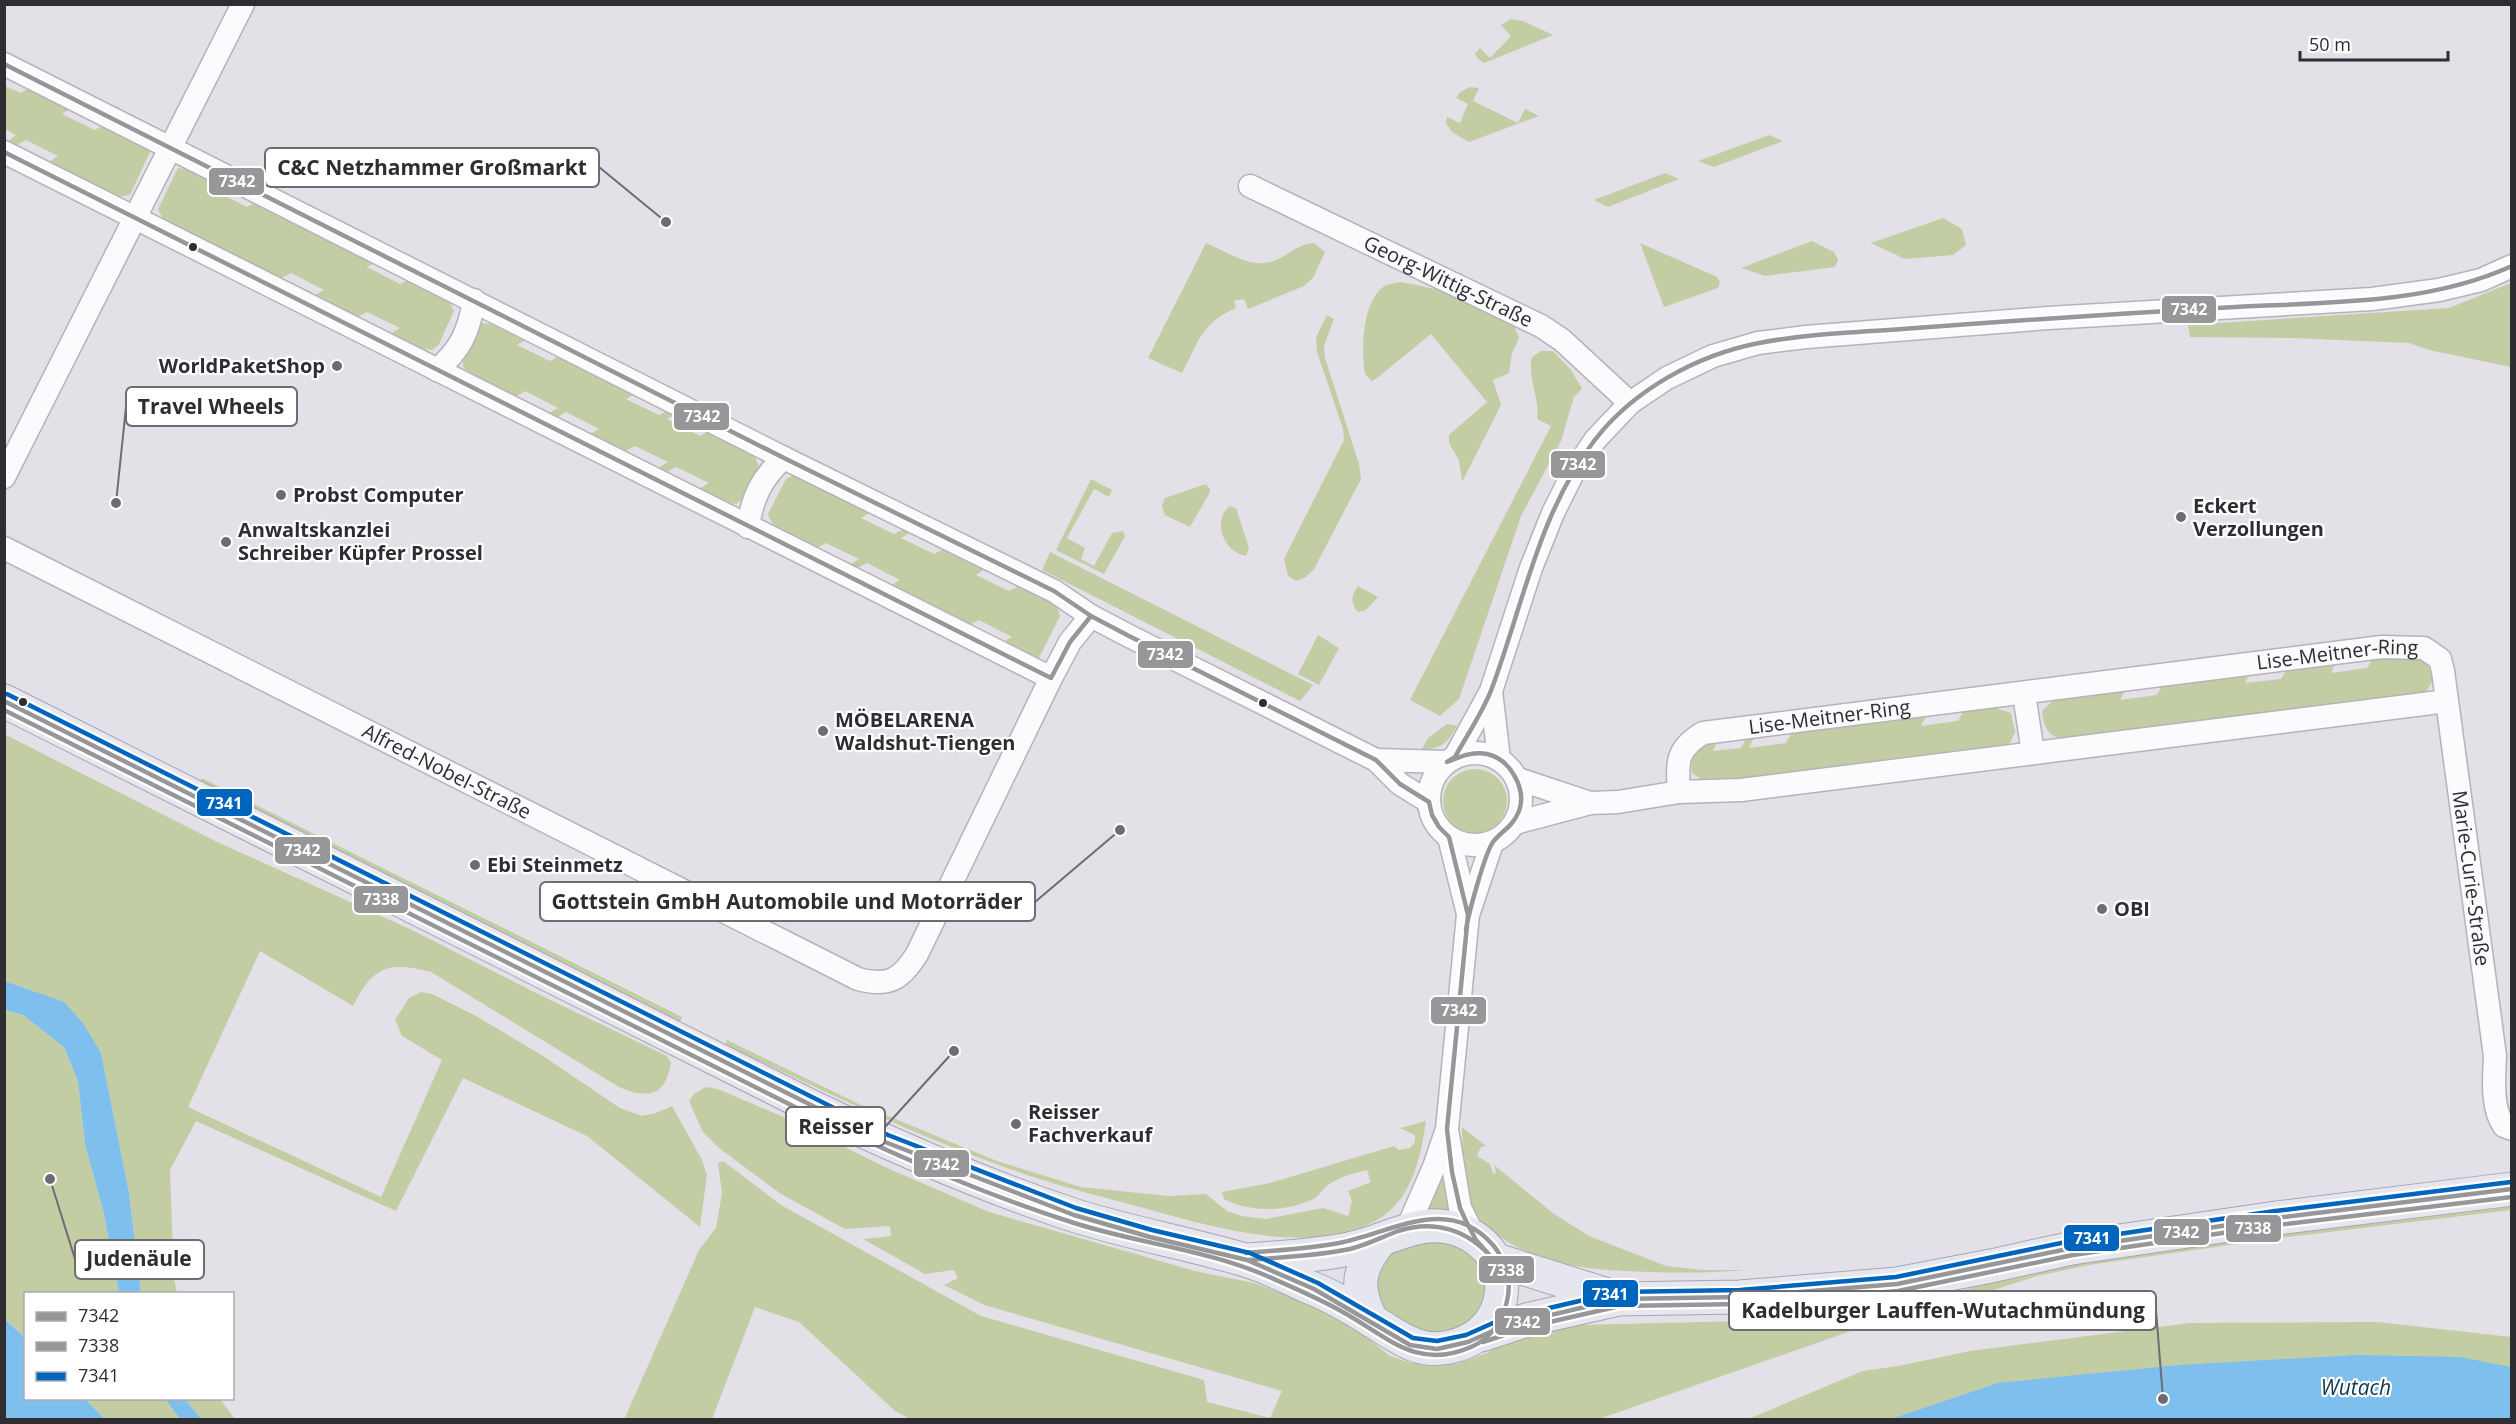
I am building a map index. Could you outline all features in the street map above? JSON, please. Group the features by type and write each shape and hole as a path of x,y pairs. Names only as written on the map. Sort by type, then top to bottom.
{"main road":[{"path":"4,701 885,1142 1074,1215 1150,1237 1247,1260 1314,1289 1372,1321 1396,1338 1425,1349 1452,1347 1521,1321 1619,1299 1740,1297 1898,1284 2107,1242 2276,1218 2511,1189"},
{"path":"1247,1260 1330,1253 1421,1225 1450,1228 1463,1232 1485,1249 1619,1299"},
{"path":"1372,1321 1362,1302 1360,1280 1370,1253 1394,1235"},
{"path":"1480,1335 1491,1323 1502,1302 1503,1287 1485,1249"}],"street":[{"path":"4,477 243,4"},
{"path":"4,64 784,458 1053,591 1091,616 1376,760 1400,784 1429,802"},
{"path":"4,152 1051,678 1070,642 1091,616"},
{"name":"Georg-Wittig-Straße","path":"1250,186 1541,326 1562,340 1630,403"},
{"path":"1376,760 1451,759 1470,752 1485,753 1499,759 1518,779 1522,794 1521,809 1515,823 1505,835 1492,843 1477,845 1462,844 1449,837 1435,821 1429,802 1433,780 1451,759 1491,691 1553,513 1572,475 1595,440 1630,403 1667,378 1713,356 1758,343 2004,322 2372,299 2439,290 2481,280 2511,266"},
{"path":"437,369 452,357 463,339 470,321 474,300"},
{"path":"748,526 750,509 758,488 770,470 784,458"},
{"name":"Alfred-Nobel-Straße","path":"4,548 858,979 875,984 892,981 907,970 917,954 1051,678"},
{"name":"Lise-Meitner-Ring","path":"1679,792 1677,767 1687,743 1703,733 2382,647 2424,648 2440,659 2447,701"},
{"path":"1491,691 1499,759"},
{"path":"2025,694 2033,753"},
{"path":"1515,823 1590,803 1618,802 1679,792 1741,790 2447,701"},
{"name":"Marie-Curie-Straße","path":"2447,701 2495,1056 2493,1081 2498,1113 2504,1126 2511,1129"},
{"path":"1518,779 1590,803"},
{"path":"1449,837 1468,915"},
{"path":"1394,1235 1434,1167 1447,1129 1468,915 1492,843"},
{"path":"2495,1056 2511,1072"},
{"path":"1447,1129 1460,1208 1485,1249"}],"green space":[{"path":"1511,19 1523,21 1553,35 1484,63 1477,58 1475,54 1480,48 1490,58 1511,36 1501,25"},
{"path":"34,85 76,105 62,114 95,130 109,122 142,142 150,152 130,195 115,197 45,165 58,156 26,140 11,148 5,144 16,135 5,129 4,86 21,93"},
{"path":"1470,87 1479,88 1473,101 1518,123 1525,109 1539,116 1469,142 1452,132 1446,123 1447,117 1460,123 1468,104 1456,98 1460,92"},
{"path":"1769,135 1783,141 1714,167 1698,161"},
{"path":"178,168 203,172 228,182 214,190 247,207 262,199 382,259 367,267 400,284 416,276 449,299 454,311 439,344 432,350 403,346 385,337 400,328 367,312 352,320 310,298 324,290 291,273 276,281 165,222 158,209"},
{"path":"1665,173 1679,179 1608,207 1594,200"},
{"path":"1943,218 1962,229 1966,245 1953,255 1905,259 1871,243"},
{"path":"1812,241 1834,252 1838,260 1835,267 1765,276 1741,268"},
{"path":"1206,243 1241,259 1258,263 1276,260 1299,247 1314,243 1325,252 1313,278 1304,286 1248,309 1244,299 1234,301 1236,308 1215,320 1202,335 1182,373 1148,358"},
{"path":"1640,243 1717,277 1720,282 1718,288 1664,307"},
{"path":"1401,282 1446,291 1513,324 1519,338 1512,353 1509,373 1493,380 1501,405 1462,482 1459,460 1449,443 1449,435 1487,402 1431,334 1377,378 1372,381 1365,374 1363,341 1371,304 1383,287"},
{"path":"2511,283 2511,367 2429,350 2409,343 2190,337 2188,325 2449,308"},
{"path":"1327,315 1334,319 1324,346 1325,358 1359,464 1361,479 1314,569 1306,577 1296,581 1288,576 1284,559 1344,440 1343,429 1317,352 1316,337"},
{"path":"481,323 509,326 532,336 517,345 550,361 565,353 641,390 626,399 659,415 675,407 681,411 667,419 700,436 715,428 754,455 759,466 743,499 736,504 694,492 709,483 676,467 661,475 653,471 668,462 635,446 619,454 585,437 599,429 566,412 551,421 544,416 558,408 525,391 510,400 481,383 463,367 463,359"},
{"path":"1541,351 1553,351 1571,370 1582,389 1574,397 1561,441 1521,516 1459,699 1440,716 1410,700 1551,426 1537,419 1531,365 1532,357"},
{"path":"794,475 876,509 861,518 894,534 910,526 916,529 901,538 934,554 950,546 990,566 976,575 1009,591 1024,583 1056,604 1060,616 1039,658 1029,660 997,645 1012,637 979,620 963,628 885,588 900,580 867,563 852,571 845,568 859,559 826,543 811,551 785,536 768,514 786,479"},
{"path":"1091,479 1112,490 1109,497 1094,489 1067,538 1085,548 1081,559 1094,566 1112,533 1123,531 1125,536 1104,574 1056,550"},
{"path":"1206,484 1210,489 1209,494 1190,527 1165,515 1162,506 1165,498"},
{"path":"1230,506 1236,508 1249,548 1246,556 1232,549 1223,535 1221,520 1224,512"},
{"path":"1050,552 1313,685 1300,701 1042,570"},
{"path":"1358,586 1378,597 1366,610 1358,612 1352,599"},
{"path":"1318,635 1339,648 1319,685 1298,674"},
{"path":"2376,653 2416,657 2428,665 2434,679 2426,692 2408,699 2080,742 2053,736 2046,728 2042,712 2059,698 2081,691 2128,685 2120,700 2157,695 2165,680 2252,668 2245,683 2281,679 2290,664 2338,658 2331,673 2367,668"},
{"path":"1966,706 1990,706 2011,713 2015,732 2010,743 1985,753 1726,785 1702,780 1692,773 1691,757 1704,743 1720,737 1713,751 1741,748 1749,733 1757,732 1749,748 1786,743 1794,728 1929,710 1921,726 1958,721"},
{"path":"1447,724 1457,726 1447,741 1434,748 1422,749 1428,738"},
{"path":"4,734 215,841 412,930 667,1056 671,1063 660,1089 647,1094 629,1091 431,972 403,967 383,970 368,982 353,1006 260,951 188,1107 381,1197 442,1060 402,1036 395,1020 409,998 421,992 432,994 476,1016 543,1056 620,1108 642,1116 672,1106 702,1160 707,1175 700,1227 587,1136 463,1078 396,1211 196,1121 170,1170 174,1279 177,1292 141,1292 129,1193 101,1053 34,991 5,981"},
{"path":"1469,769 1481,769 1498,778 1505,789 1507,801 1505,813 1498,824 1481,833 1469,833 1457,828 1448,819 1443,807 1443,795 1448,783 1457,774"},
{"path":"202,778 682,1017 680,1022 200,781"},
{"path":"4,1010 23,1015 64,1047 78,1081 85,1144 104,1214 119,1292 24,1292 24,1337 5,1318"},
{"path":"727,1040 859,1104 997,1161 1081,1187 1168,1196 1206,1194 1227,1211 1242,1216 1266,1219 1323,1208 1348,1216 1352,1201 1348,1191 1371,1182 1367,1170 1337,1180 1305,1203 1282,1208 1257,1209 1234,1204 1224,1199 1222,1192 1270,1183 1394,1146 1399,1150 1410,1148 1415,1142 1415,1135 1400,1128 1426,1121 1414,1174 1401,1198 1382,1217 1356,1229 1327,1236 1296,1238 1265,1235 1171,1216 1069,1188 996,1164 927,1137 826,1092 726,1045"},
{"path":"706,1087 718,1089 788,1119 887,1168 989,1212 1195,1271 1254,1283 1319,1307 1349,1324 1390,1356 1411,1363 1457,1364 1487,1353 1504,1342 1578,1325 1744,1321 1891,1307 1891,1317 1596,1420 910,1419 895,1411 799,1322 755,1307 712,1419 624,1420 699,1250 716,1228 722,1193 718,1163 723,1161 781,1205 981,1316 1204,1380 1207,1402 1270,1418 1282,1391 984,1305 944,1285 958,1278 954,1270 925,1274 863,1239 891,1236 890,1226 845,1229 781,1194 719,1148 703,1132 689,1101 694,1094"},
{"path":"1462,1127 1486,1146 1481,1147 1477,1156 1490,1164 1493,1173 1496,1173 1494,1165 1554,1214 1589,1236 1666,1266 1703,1270 1745,1270 1685,1273 1586,1268 1545,1259 1507,1242 1478,1218 1471,1208 1464,1176"},
{"path":"1444,1171 1450,1213 1427,1210"},
{"path":"2511,1200 2511,1210 2279,1238 2089,1265 2037,1276 1907,1318 1906,1311 1916,1302 1983,1285 2030,1267"},
{"path":"1408,1242 1448,1243 1460,1247 1472,1256 1484,1272 1488,1297 1470,1324 1442,1335 1390,1324 1369,1281 1377,1262"},
{"path":"2377,1322 2511,1337 2511,1419 1746,1420 1863,1371 1970,1351 2190,1323"},
{"path":"86,1400 166,1400 180,1419 105,1419"},
{"path":"186,1400 221,1400 235,1419 201,1419"}],"water":[{"path":"5,981 64,1002 83,1023 101,1053 129,1193 141,1292 119,1292 104,1214 85,1144 78,1081 64,1047 23,1015 5,1010"},
{"path":"4,1318 24,1337 24,1400 86,1400 105,1419 5,1419"},
{"name":"Wutach","path":"2356,1355 2460,1357 2511,1367 2511,1419 1891,1419 1998,1383 2179,1365"},
{"path":"166,1400 186,1400 201,1419 180,1419"}],"transit line":[{"name":"7342","path":"4,64 784,458 1054,591 1091,616 1129,636 1376,760 1400,784 1429,802 1432,815 1449,837 1468,915 1447,1129 1452,1172 1460,1208 1467,1223 1476,1240 1493,1259"},
{"name":"7342","path":"4,152 1051,678 1070,642 1091,616"},
{"name":"7342","path":"1447,762 1455,757 1488,697 1534,560 1559,498 1575,469 1594,441 1628,406 1668,377 1690,366 1713,356 1759,343 1817,335 2115,314 2340,302 2411,295 2479,279 2512,266"},
{"name":"7341","path":"7,694 888,1135 1076,1208 1152,1230 1250,1253 1318,1283 1413,1338 1437,1341 1466,1335 1502,1319 1618,1292 1740,1290 1896,1277 2071,1241 2275,1211 2511,1182"},
{"name":"7342","path":"4,701 885,1142 1074,1215 1150,1237 1247,1260 1314,1289 1410,1345 1437,1349 1468,1342 1504,1326 1619,1299 1740,1297 1897,1284 2072,1248 2276,1218 2512,1189"},
{"name":"7338","path":"4,710 807,1113 970,1186 1071,1222 1243,1267 1323,1302 1388,1340 1418,1353 1434,1355 1452,1353 1478,1344 1499,1322 1508,1294 1507,1272 1498,1251 1476,1230 1457,1221 1438,1219 1419,1221 1339,1243 1246,1253"},
{"name":"7342","path":"1447,762 1476,753 1495,757 1503,762 1515,776 1521,794 1516,817 1496,838 1490,848 1477,885 1466,930"},
{"name":"7338","path":"1483,1342 1532,1326 1620,1306 1741,1304 1898,1291 2073,1255 2277,1225 2512,1197"},
{"name":"7342","path":"1249,1260 1313,1255 1350,1249 1398,1231 1425,1226 1462,1234 1493,1259"}],"place":[{"name":"C&C Netzhammer Großmarkt","path":"666,222"},
{"name":"WorldPaketShop","path":"337,366"},
{"name":"Probst Computer","path":"281,495"},
{"name":"Travel Wheels","path":"116,503"},
{"name":"Eckert Verzollungen","path":"2181,517"},
{"name":"Anwaltskanzlei Schreiber Küpfer Prossel","path":"226,542"},
{"name":"MÖBELARENA Waldshut-Tiengen","path":"823,731"},
{"name":"Gottstein GmbH Automobile und Motorräder","path":"1120,830"},
{"name":"Ebi Steinmetz","path":"475,865"},
{"name":"OBI","path":"2102,909"},
{"name":"Reisser","path":"954,1051"},
{"name":"Reisser Fachverkauf","path":"1016,1124"},
{"name":"Judenäule","path":"50,1179"},
{"name":"Kadelburger Lauffen-Wutachmündung","path":"2163,1399"}]}
